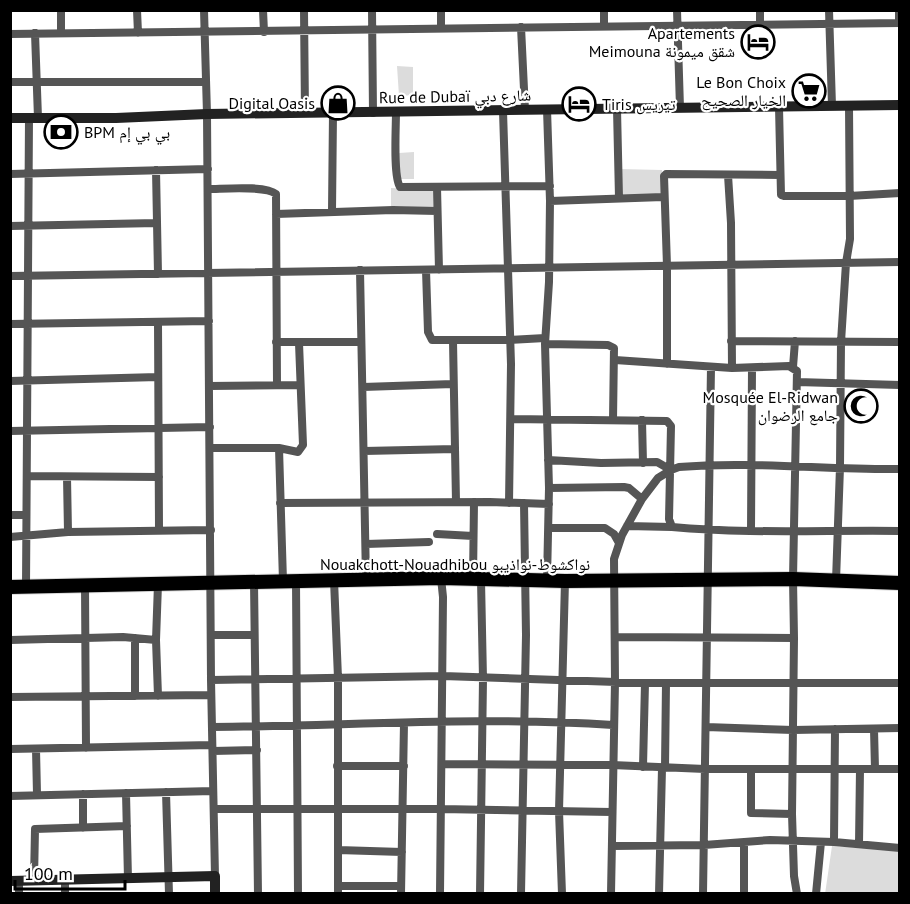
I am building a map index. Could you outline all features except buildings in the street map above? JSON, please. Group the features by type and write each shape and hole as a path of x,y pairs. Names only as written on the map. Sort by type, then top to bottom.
{"highway":[{"name":"Nouakchott-Nouadhibou نواكشوط-نواذيبو","path":"10,587 441,579 614,581 793,579 900,583"}],"street":[{"path":"61,10 62,32"},
{"path":"137,10 138,33"},
{"path":"204,10 208,169 211,695 215,894"},
{"path":"263,10 264,32"},
{"path":"304,10 305,113"},
{"path":"372,10 373,113"},
{"path":"441,10 441,28"},
{"path":"604,10 604,26"},
{"path":"677,10 680,108"},
{"path":"760,10 760,25"},
{"path":"829,10 832,106"},
{"path":"10,34 829,24 899,22 899,10"},
{"path":"521,27 525,110"},
{"path":"26,587 28,173 35,83 35,33"},
{"path":"10,82 205,82"},
{"name":"Rue de Dubaï شارع دبي","path":"10,118 900,105"},
{"path":"836,581 841,342 846,263 850,239 849,106"},
{"path":"779,107 779,192 784,196 900,193"},
{"path":"547,109 550,186 545,341 549,488 547,580"},
{"path":"617,109 619,198"},
{"path":"503,111 508,267 509,503"},
{"path":"332,211 333,112"},
{"path":"396,112 397,183 400,188 550,186"},
{"path":"10,174 208,169"},
{"path":"156,170 158,274"},
{"path":"667,364 667,266 663,177 666,174 780,175"},
{"path":"728,175 732,368"},
{"path":"437,187 439,270"},
{"path":"208,189 275,192 277,385"},
{"path":"550,201 663,197"},
{"path":"276,214 332,211 437,211"},
{"path":"10,226 157,223"},
{"path":"10,276 900,262"},
{"path":"360,270 366,580"},
{"path":"426,270 428,332 432,340 545,341 608,345 614,348 614,420"},
{"path":"10,324 209,321"},
{"path":"158,322 159,530"},
{"path":"453,340 456,502"},
{"path":"731,341 900,342"},
{"path":"793,367 795,341"},
{"path":"276,342 361,342"},
{"path":"210,448 279,448 298,452 303,445 299,343"},
{"path":"615,360 732,368 793,367 797,371 792,769 792,841 797,894"},
{"path":"703,894 711,367"},
{"path":"751,531 752,368"},
{"path":"10,381 159,377"},
{"path":"797,382 900,385"},
{"path":"363,387 453,384"},
{"path":"209,386 300,385"},
{"path":"510,419 667,421 670,426 669,519 672,527"},
{"path":"642,420 644,463"},
{"path":"10,430 210,427"},
{"path":"279,448 280,503 290,581 296,679 298,894"},
{"path":"364,451 455,449"},
{"path":"548,460 661,463 671,470"},
{"path":"611,894 615,682 613,565 619,543 642,499 658,478 671,470 685,467 900,469"},
{"path":"27,476 159,477"},
{"path":"67,477 68,532"},
{"path":"549,488 624,487 629,488 642,499"},
{"path":"474,502 473,536 483,679 480,894"},
{"path":"280,503 549,504"},
{"path":"521,894 524,764 524,503"},
{"path":"10,515 26,515"},
{"path":"627,525 751,531 900,531"},
{"path":"549,528 605,528 614,534 619,543"},
{"path":"10,537 68,532 211,530"},
{"path":"437,534 473,536"},
{"path":"366,544 429,542"},
{"path":"440,894 443,722 441,579"},
{"path":"334,580 338,678 338,890 401,890 404,723"},
{"path":"562,894 559,811 565,581"},
{"path":"254,582 258,894"},
{"path":"158,584 156,640 158,696"},
{"path":"85,585 86,748"},
{"path":"211,635 254,635"},
{"path":"615,637 794,638"},
{"path":"10,640 135,638 156,640"},
{"path":"135,638 135,696"},
{"path":"211,680 443,676 645,683 900,683"},
{"path":"643,767 645,683"},
{"path":"659,894 666,683"},
{"path":"10,697 211,695"},
{"path":"212,727 443,722 561,722 613,725"},
{"path":"706,727 793,730 900,728"},
{"path":"834,842 835,729"},
{"path":"874,729 875,769"},
{"path":"10,749 212,748 257,750"},
{"path":"36,749 37,794"},
{"path":"442,764 560,764 705,769 900,769"},
{"path":"337,766 404,766"},
{"path":"751,769 751,813 792,814"},
{"path":"859,844 860,769"},
{"path":"10,796 213,791"},
{"path":"166,792 169,894"},
{"path":"126,793 128,879"},
{"path":"83,794 83,828"},
{"path":"214,809 481,809 612,812"},
{"path":"34,880 33,830 127,826"},
{"path":"612,846 792,841 900,848"},
{"path":"744,842 744,894"},
{"path":"816,894 821,842"},
{"path":"338,850 402,852"},
{"path":"19,894 15,881 215,876"},
{"path":"65,881 65,894"}],"shaded area":[{"path":"397,66 413,67 413,95 399,96"},
{"path":"414,152 414,179 399,179 399,153"},
{"path":"619,169 662,170 663,195 621,198"},
{"path":"391,188 435,190 436,208 391,206"},
{"path":"832,846 899,850 899,893 825,894"}],"place":[{"name":"Apartements Meimouna شقق ميمونة","path":"758,42"},
{"name":"Le Bon Choix الخيار الصحيح","path":"809,91"},
{"name":"Digital Oasis","path":"338,103"},
{"name":"Tiris تيريس","path":"579,104"},
{"name":"BPM بي بي إم","path":"61,132"},
{"name":"Mosquée El-Ridwan جامع الرضوان","path":"861,406"}]}
